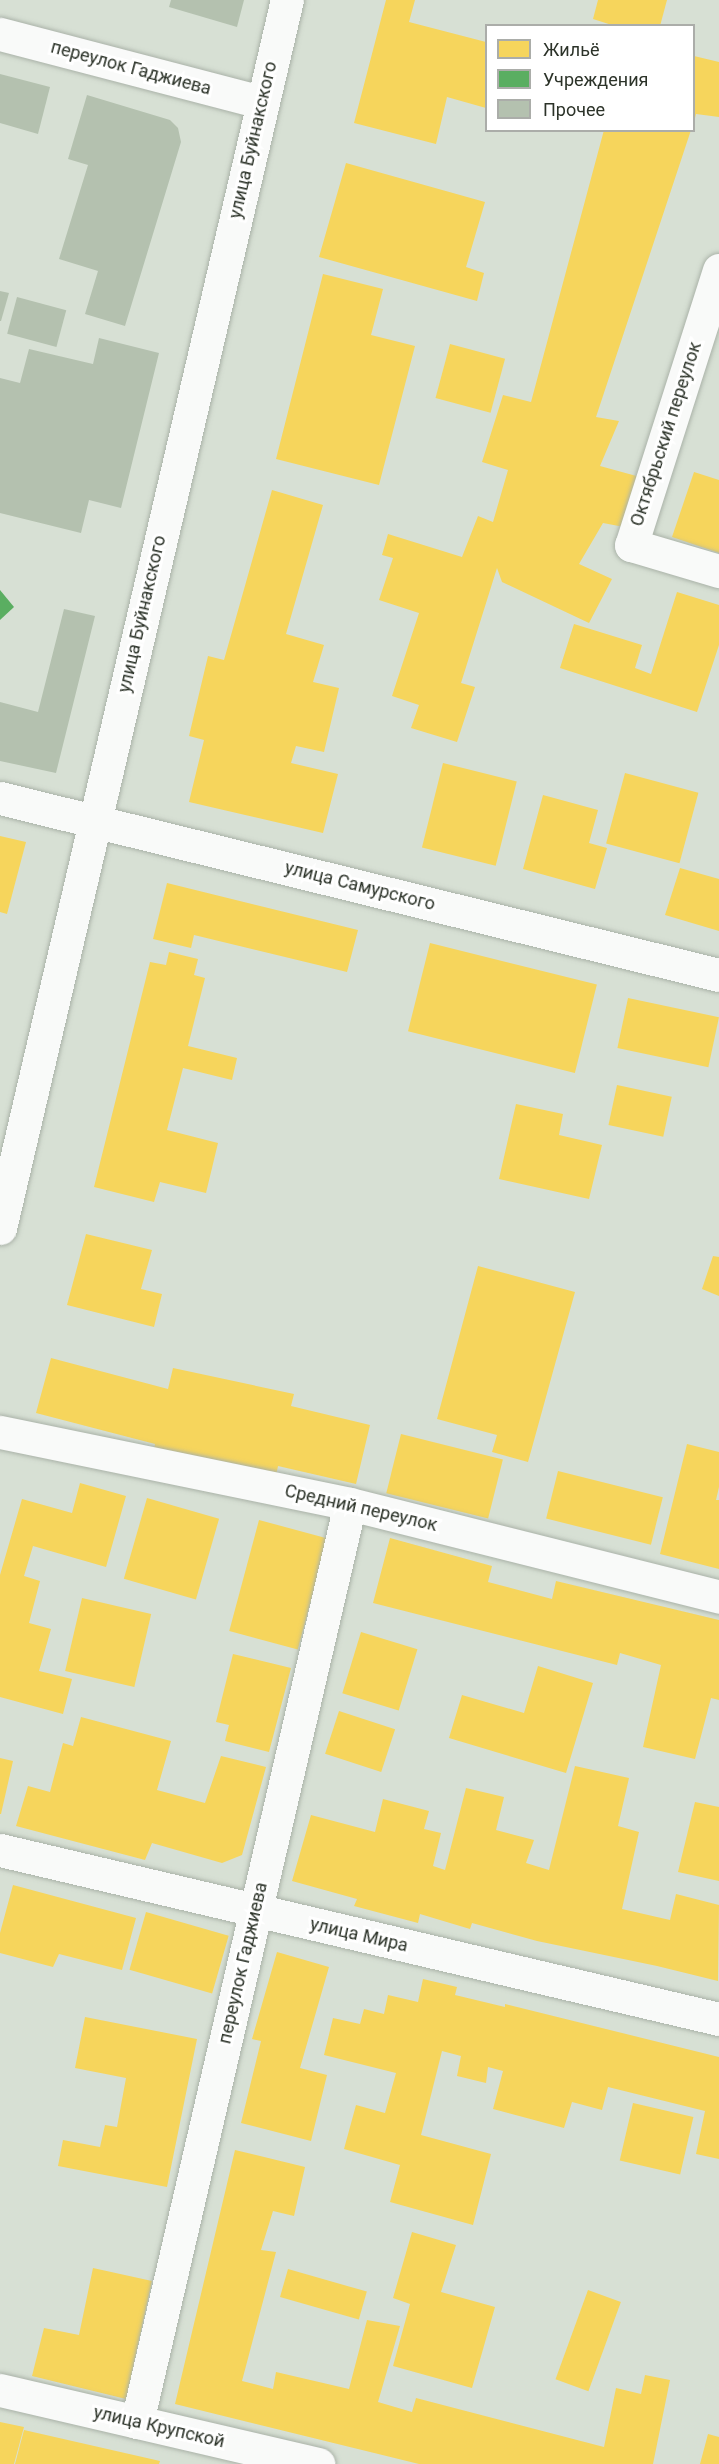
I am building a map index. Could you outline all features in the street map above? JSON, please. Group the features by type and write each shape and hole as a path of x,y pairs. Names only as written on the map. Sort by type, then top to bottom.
{"street":[{"name":"улица Буйнакского","path":"0,1228 261,102 287,0"},
{"name":"переулок Гаджиева","path":"0,34 261,102"},
{"name":"Октябрьский переулок","path":"719,270 631,545 719,571"},
{"name":"улица Самурского","path":"0,798 719,975"},
{"name":"Средний переулок","path":"0,1432 350,1504 719,1597"},
{"name":"переулок Гаджиева","path":"137,2422 350,1504"},
{"name":"улица Мира","path":"0,1850 719,2019"},
{"name":"улица Крупской","path":"0,2390 319,2464"}],"building: Жильё":[{"path":"386,0 415,0 409,22 485,42 485,108 447,97 436,144 354,123"},
{"path":"598,0 667,0 661,24 609,24 593,19"},
{"path":"695,56 719,62 719,117 696,114 695,118"},
{"path":"603,132 690,132 596,417 619,421 600,466 640,477 624,527 603,523 579,564 612,579 589,623 502,582 497,568 461,683 475,687 457,742 411,728 419,705 392,696 419,613 379,600 393,558 382,555 388,534 462,557 478,516 493,522 508,470 482,462 503,395 531,402"},
{"path":"346,163 485,202 466,267 484,273 477,301 319,257"},
{"path":"323,274 383,289 371,335 415,346 379,485 276,459"},
{"path":"450,344 505,359 491,413 436,398"},
{"path":"694,472 719,480 719,553 672,537"},
{"path":"272,490 323,505 286,634 324,645 313,682 339,688 324,752 296,746 291,763 338,774 323,833 189,802 204,740 189,736 208,656 224,660"},
{"path":"677,592 719,605 719,645 697,712 560,668 574,624 642,645 635,668 651,674"},
{"path":"443,763 517,781 496,866 422,847"},
{"path":"625,773 698,793 680,863 606,844"},
{"path":"543,795 598,810 589,843 607,848 595,889 523,869"},
{"path":"0,836 26,842 7,914 0,912"},
{"path":"680,868 719,879 719,931 665,915"},
{"path":"167,883 358,930 347,972 194,935 191,948 153,939"},
{"path":"430,943 597,985 575,1073 408,1031"},
{"path":"169,952 198,959 194,975 205,978 188,1046 237,1058 232,1080 183,1068 167,1130 218,1143 206,1193 160,1182 154,1202 94,1187 150,962 166,965"},
{"path":"628,998 719,1017 708,1067 617,1048"},
{"path":"617,1085 672,1097 663,1137 608,1125"},
{"path":"516,1104 563,1114 559,1135 602,1145 589,1199 499,1179"},
{"path":"86,1234 152,1250 141,1289 162,1294 154,1327 67,1305"},
{"path":"713,1256 719,1257 719,1296 702,1289"},
{"path":"478,1266 575,1292 528,1462 492,1452 497,1435 437,1419"},
{"path":"51,1358 168,1389 173,1368 294,1394 291,1406 370,1425 356,1484 278,1466 276,1476 154,1449 155,1444 36,1413"},
{"path":"401,1434 503,1459 488,1519 386,1493"},
{"path":"687,1444 719,1452 719,1487 716,1500 719,1500 719,1569 660,1554"},
{"path":"558,1471 663,1497 651,1545 546,1519"},
{"path":"80,1483 126,1496 106,1567 33,1546 24,1576 40,1581 29,1623 51,1629 39,1671 72,1679 63,1714 0,1697 0,1575 22,1499 72,1513"},
{"path":"147,1498 219,1519 196,1599 124,1579"},
{"path":"259,1520 328,1538 298,1649 229,1631"},
{"path":"390,1538 492,1566 488,1582 552,1599 556,1581 719,1620 719,1700 711,1698 695,1759 643,1747 661,1665 620,1653 617,1665 373,1603"},
{"path":"82,1598 151,1614 134,1687 65,1671"},
{"path":"361,1632 417,1649 399,1710 342,1693"},
{"path":"233,1654 291,1668 269,1752 225,1741 229,1725 216,1722"},
{"path":"538,1666 593,1683 566,1773 449,1738 462,1695 524,1713"},
{"path":"339,1711 395,1729 381,1772 325,1754"},
{"path":"81,1717 171,1741 157,1790 205,1803 221,1756 266,1767 242,1855 222,1863 152,1843 145,1860 16,1826 28,1786 50,1792 63,1743 73,1746"},
{"path":"0,1758 13,1761 1,1814 0,1814"},
{"path":"575,1766 629,1778 618,1826 639,1832 622,1909 670,1920 676,1894 719,1905 718,1981 537,1941 472,1923 470,1929 420,1914 418,1923 354,1906 357,1899 292,1881 311,1815 375,1832 383,1799 429,1811 424,1829 441,1833 433,1866 445,1870 466,1788 504,1797 496,1830 534,1840 526,1863 549,1870"},
{"path":"695,1802 719,1807 719,1881 678,1872"},
{"path":"13,1885 136,1918 122,1970 59,1954 53,1967 0,1953 0,1933"},
{"path":"146,1912 229,1936 212,1993 129,1970"},
{"path":"277,1952 329,1967 300,2068 327,2075 311,2141 241,2123 261,2041 252,2039"},
{"path":"423,1979 457,1987 455,1995 505,2007 505,2004 719,2057 719,2159 696,2154 705,2111 608,2087 602,2110 572,2102 564,2128 493,2109 503,2071 488,2067 486,2083 457,2076 461,2056 442,2051 421,2135 491,2154 473,2225 390,2202 400,2165 344,2149 356,2105 385,2113 396,2073 324,2055 333,2018 360,2024 364,2009 384,2014 388,1995 418,2002"},
{"path":"85,2017 197,2039 167,2187 58,2166 63,2140 100,2147 105,2125 117,2127 126,2078 75,2068"},
{"path":"633,2103 693,2117 680,2174 620,2160"},
{"path":"235,2150 305,2167 294,2216 273,2211 261,2250 276,2252 242,2381 273,2389 276,2372 349,2389 367,2320 400,2326 378,2402 412,2412 416,2398 604,2447 616,2388 641,2394 645,2375 670,2380 653,2464 419,2464 175,2404"},
{"path":"412,2232 456,2245 441,2292 495,2307 472,2388 393,2366 410,2304 393,2298"},
{"path":"93,2268 152,2281 126,2399 32,2376 44,2328 79,2335"},
{"path":"288,2269 367,2292 359,2319 280,2297"},
{"path":"588,2290 621,2302 588,2391 556,2379"},
{"path":"0,2422 24,2427 14,2464 0,2464"},
{"path":"24,2430 160,2461 159,2464 15,2464"},
{"path":"708,2434 719,2437 719,2464 700,2464"}],"building: Учреждения":[{"path":"0,590 14,607 0,620"}],"building: Прочее":[{"path":"171,0 244,0 237,27 169,7"},
{"path":"0,74 50,87 38,134 0,123"},
{"path":"87,95 170,120 178,128 181,142 125,326 85,314 98,271 59,259 88,165 68,159"},
{"path":"0,291 9,293 1,321 0,321"},
{"path":"17,297 66,310 56,347 7,334"},
{"path":"99,338 159,353 121,508 89,500 81,533 0,513 0,378 20,383 29,349 93,364"},
{"path":"64,609 95,616 56,773 0,761 0,702 38,712"}]}
